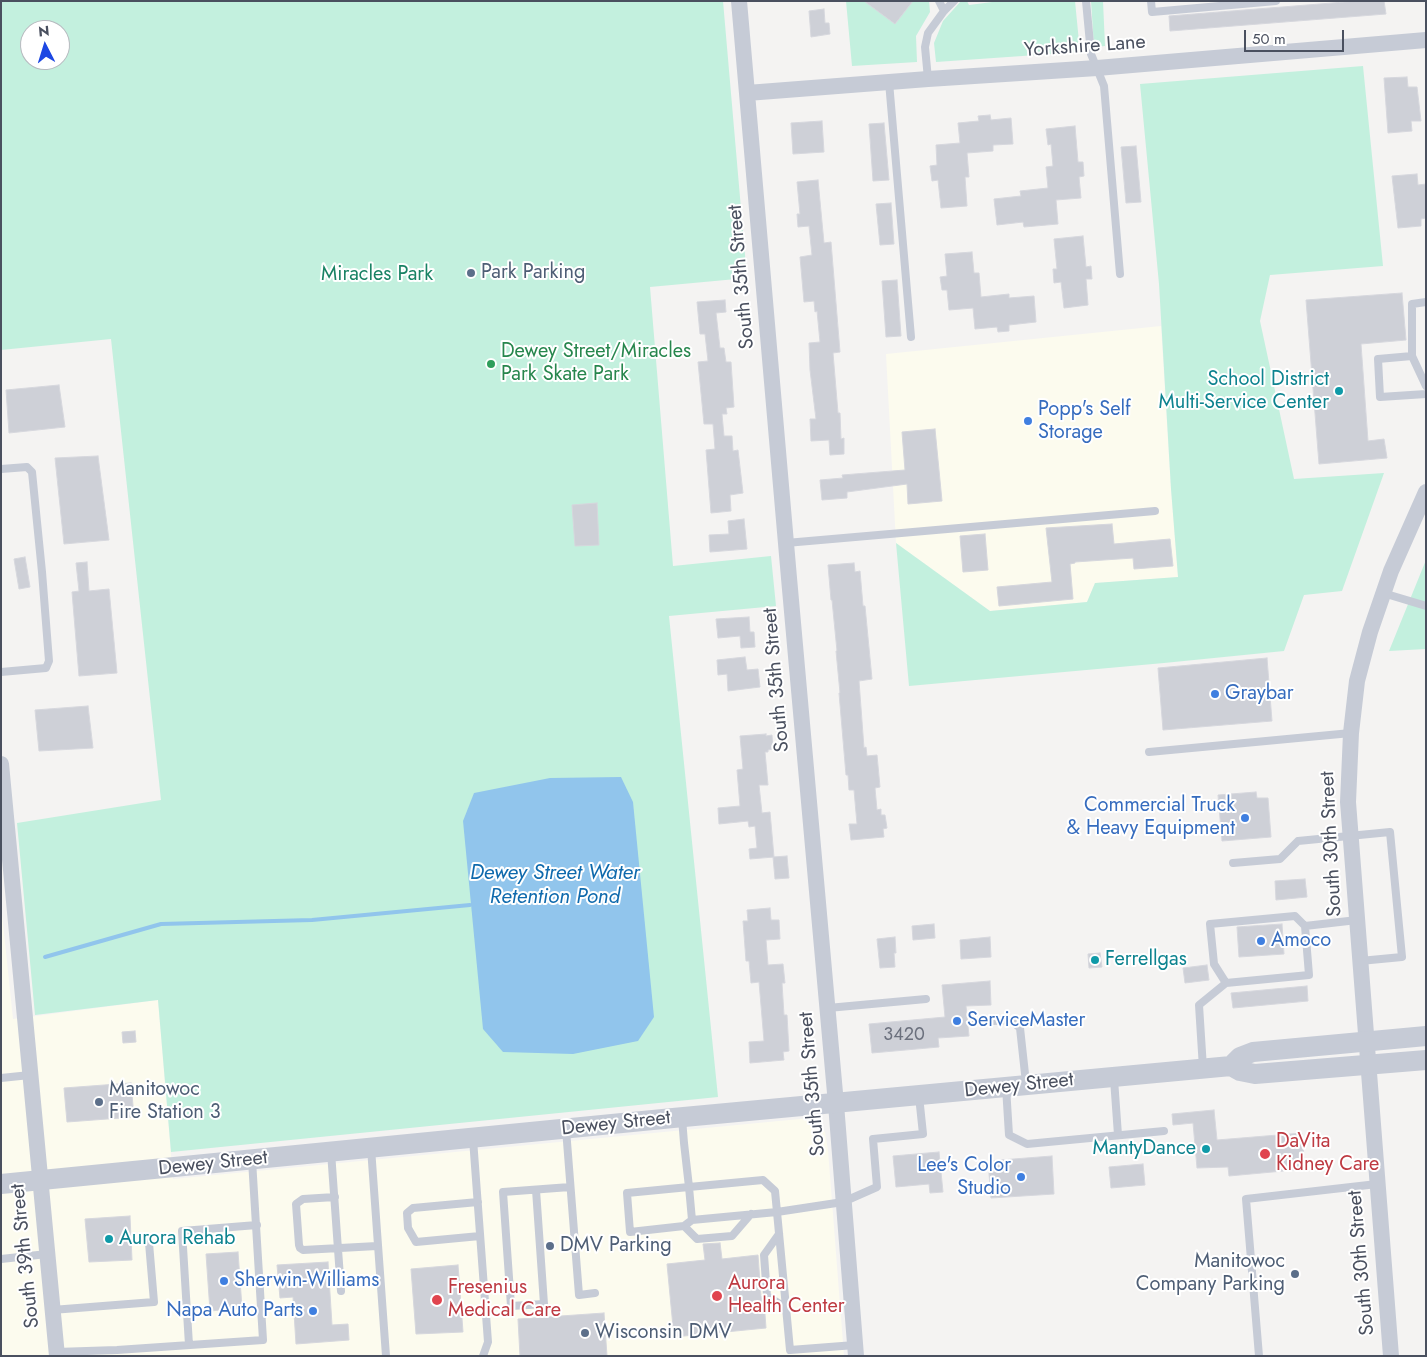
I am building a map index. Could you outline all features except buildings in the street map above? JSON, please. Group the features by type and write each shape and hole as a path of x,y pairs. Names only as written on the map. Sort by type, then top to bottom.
{"street":[{"name":"South 35th Street","path":"739,1 828,1008 856,1350"},
{"name":"Yorkshire Lane","path":"747,93 928,78 1097,68 1426,40"},
{"name":"South 30th Street","path":"1391,1356 1348,802 1351,733 1357,681 1370,632 1391,571 1426,492"},
{"name":"South 39th Street","path":"1,764 11,895 56,1354"},
{"name":"Dewey Street","path":"1231,1066 1240,1057 1253,1052 1426,1036"},
{"name":"Dewey Street","path":"1,1184 1204,1068 1231,1066 1240,1072 1255,1074 1426,1060"}],"lane":[{"path":"939,1 944,11"},
{"path":"928,78 925,47 928,33 954,1"},
{"path":"1086,1 1091,54 1104,86 1120,274"},
{"path":"1151,1 1152,12 1276,1"},
{"path":"888,82 911,337"},
{"path":"1426,302 1412,304 1412,356 1426,386"},
{"path":"1412,356 1378,359 1380,397 1426,394"},
{"path":"1,469 27,467 32,472 49,661 46,668 1,672"},
{"path":"786,543 1155,511"},
{"path":"1383,593 1426,606"},
{"path":"1149,752 1351,733"},
{"path":"1233,863 1280,859 1298,841 1390,832 1402,957 1360,961"},
{"path":"1204,1068 1199,1005 1226,983 1309,975 1306,926 1295,916 1210,924 1214,964 1226,983"},
{"path":"1306,926 1357,920"},
{"path":"828,1008 926,999"},
{"path":"976,1022 1010,1020 1020,1028 1026,1085"},
{"path":"1,1078 30,1075"},
{"path":"1114,1077 1118,1135"},
{"path":"1006,1087 1009,1135 1027,1144 1164,1131"},
{"path":"856,1350 790,1350 779,1234 777,1212 775,1190 763,1180 627,1193 630,1232 684,1226 692,1220 777,1212 843,1202 877,1187 873,1138 923,1134 919,1096"},
{"path":"682,1118 692,1220"},
{"path":"566,1129 579,1295 595,1294"},
{"path":"473,1139 488,1342 483,1356"},
{"path":"371,1148 386,1356"},
{"path":"331,1152 341,1291"},
{"path":"56,1354 263,1340 252,1160"},
{"path":"1259,1356 1246,1199 1377,1184"},
{"path":"536,1190 544,1304 511,1306 503,1192 570,1187"},
{"path":"335,1197 303,1199 296,1204 299,1245 303,1250 377,1246"},
{"path":"478,1202 411,1208 407,1213 408,1228 416,1242 480,1236"},
{"path":"684,1226 696,1239 732,1236 751,1214"},
{"path":"189,1345 182,1231 257,1225"},
{"path":"779,1234 764,1256 766,1280 768,1296 786,1308"},
{"path":"52,1310 154,1302 149,1243"},
{"path":"1,1258 47,1254"}],"shaded area":[{"name":"Popp's Self Storage","path":"1161,326 1178,577 1095,583 1087,602 990,611 896,543 886,354"},
{"path":"1,904 13,1019 158,1000 173,1179 810,1118 818,1121 825,1132 828,1150 844,1356 1,1356"}],"green space":[{"name":"Miracles Park","path":"1,1 723,1 747,278 650,287 673,566 771,556 776,606 669,616 718,1097 171,1152 158,1000 35,1015 17,823 161,800 111,339 1,350"},
{"path":"846,1 864,1 895,24 913,1 929,1 930,12 916,36 917,62 852,66"},
{"path":"961,1 967,1 969,5 1000,1 1075,1 1080,52 936,62 934,43 943,21"},
{"path":"1091,1 1103,1 1105,46 1094,47"},
{"path":"1363,66 1383,266 1270,275 1260,321 1294,479 1384,473 1342,591 1304,595 1284,651 909,686 896,543 990,611 1087,602 1095,583 1178,577 1159,284 1140,84"},
{"path":"1426,560 1426,649 1389,651"}],"water":[{"name":"Dewey Street Water Retention Pond","path":"621,777 633,802 654,1017 638,1041 573,1054 503,1052 483,1029 463,821 474,793 550,778"}],"waterway":[{"path":"45,957 161,924 312,920 470,905"}],"place":[{"name":"Park Parking","path":"471,273"},
{"name":"Dewey Street/Miracles Park Skate Park","path":"491,364"},
{"name":"School District Multi-Service Center","path":"1339,391"},
{"name":"Popp's Self Storage","path":"1028,421"},
{"name":"Graybar","path":"1215,694"},
{"name":"Commercial Truck & Heavy Equipment","path":"1245,818"},
{"name":"Amoco","path":"1261,941"},
{"name":"Ferrellgas","path":"1095,960"},
{"name":"ServiceMaster","path":"957,1021"},
{"name":"Manitowoc Fire Station 3","path":"99,1102"},
{"name":"MantyDance","path":"1206,1149"},
{"name":"DaVita Kidney Care","path":"1265,1154"},
{"name":"Lee's Color Studio","path":"1021,1177"},
{"name":"Aurora Rehab","path":"109,1239"},
{"name":"DMV Parking","path":"550,1246"},
{"name":"Manitowoc Company Parking","path":"1295,1274"},
{"name":"Sherwin-Williams","path":"224,1281"},
{"name":"Aurora Health Center","path":"717,1296"},
{"name":"Fresenius Medical Care","path":"437,1300"},
{"name":"Napa Auto Parts","path":"313,1311"},
{"name":"Wisconsin DMV","path":"585,1333"}]}
